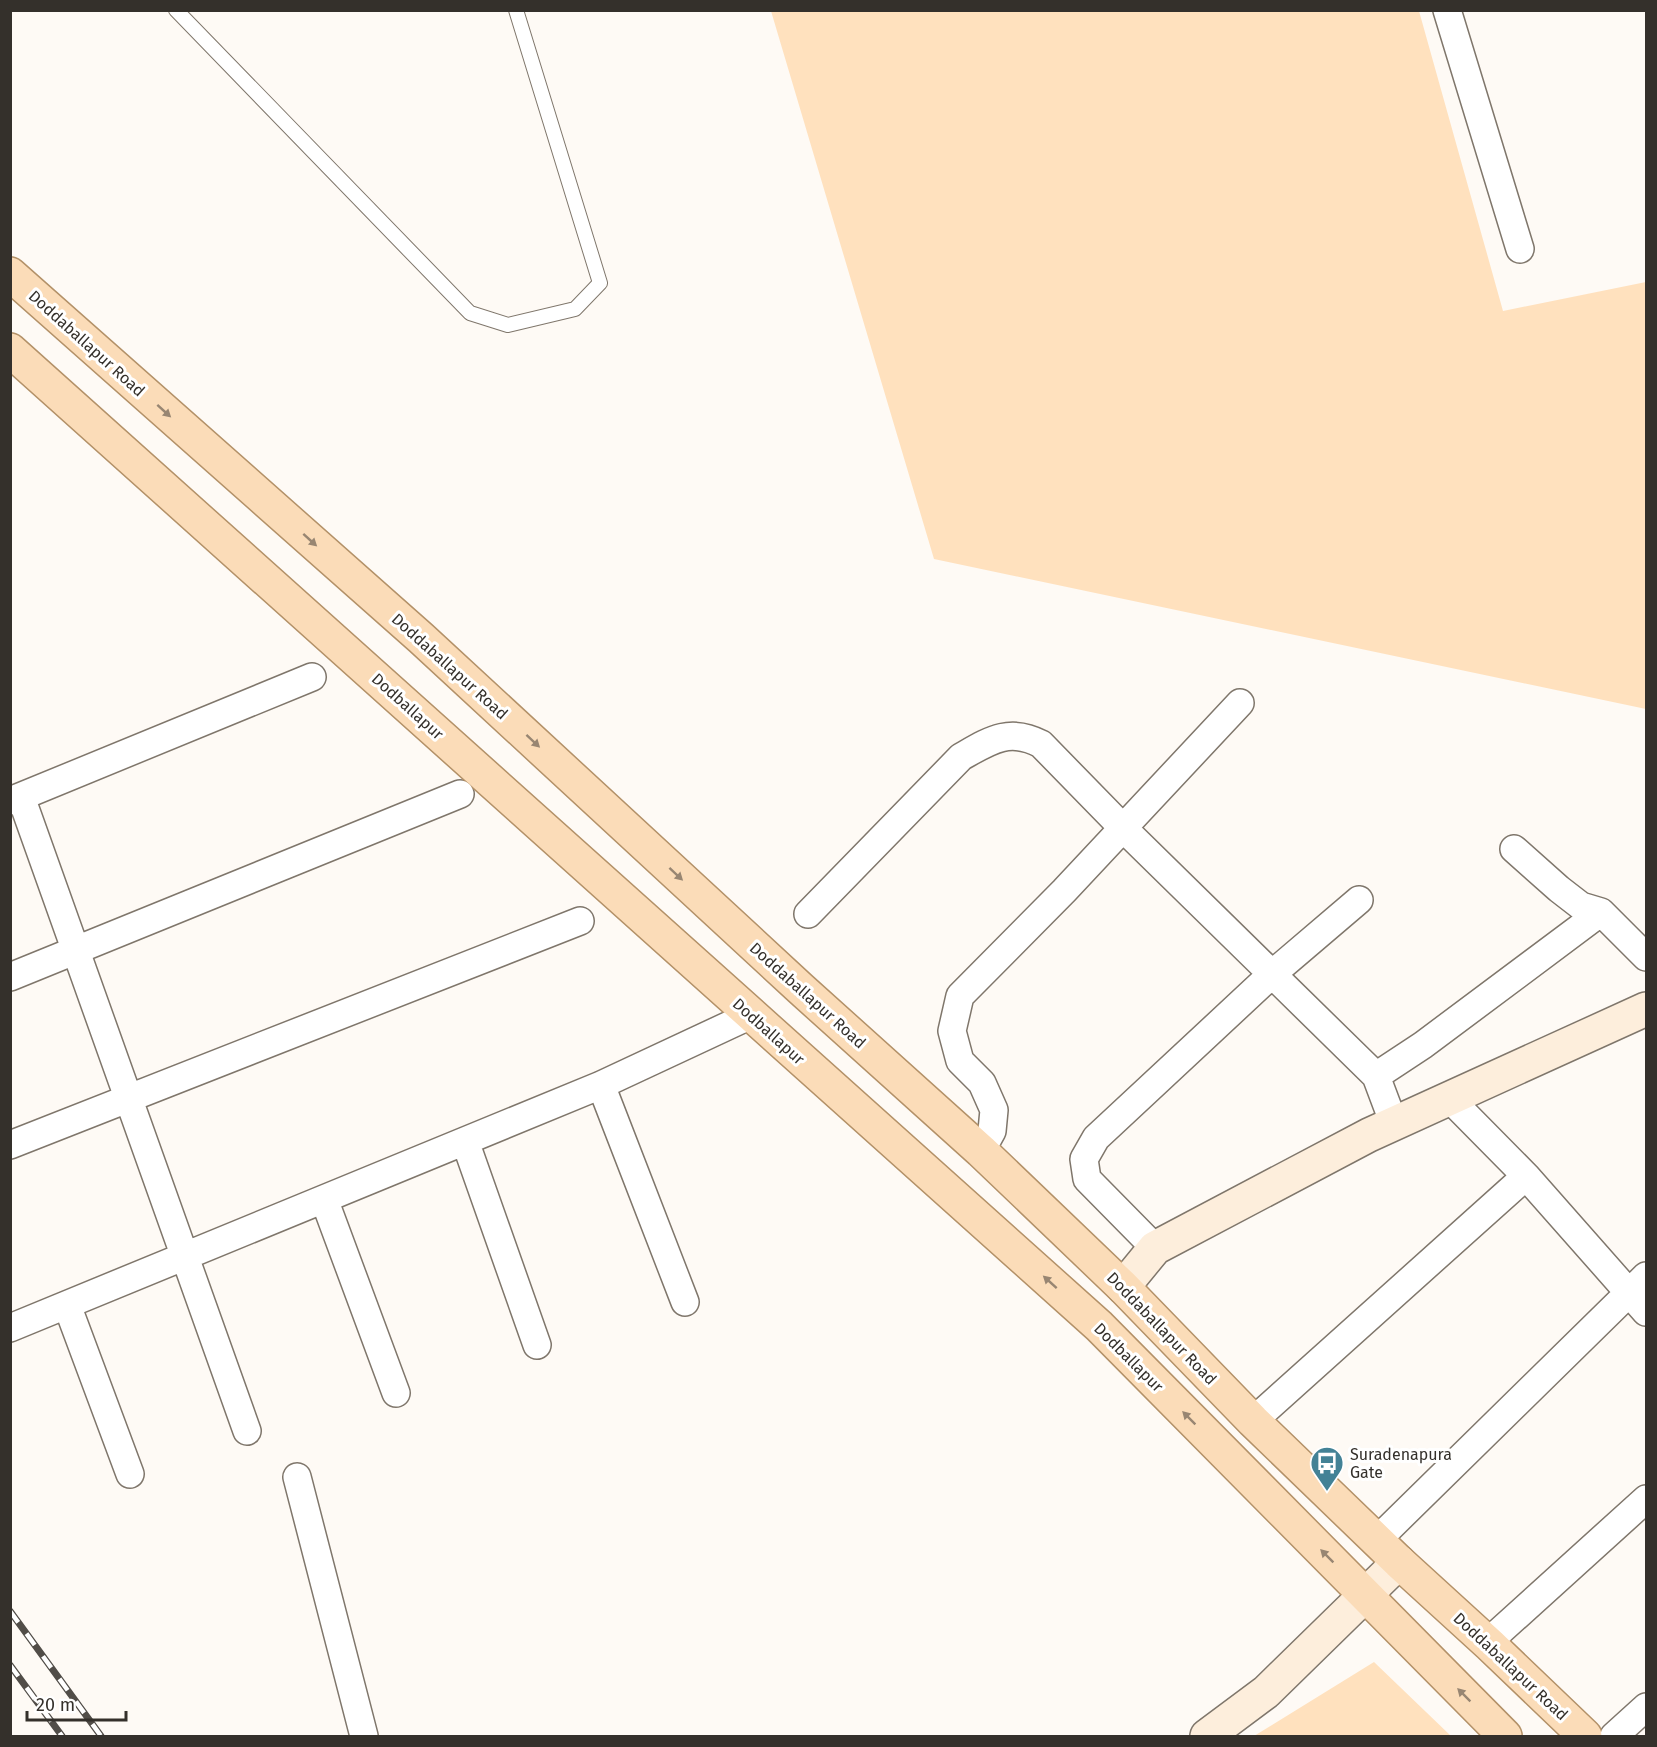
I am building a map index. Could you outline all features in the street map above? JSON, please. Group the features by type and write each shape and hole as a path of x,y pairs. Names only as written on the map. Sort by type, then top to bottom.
{"main road":[{"name":"Doddaballapur Road","path":"10,274 421,638 792,981 981,1151 1123,1287 1252,1421 1388,1551 1488,1642 1585,1737"},
{"name":"Dodballapur","path":"10,350 1098,1326 1505,1737"}],"street":[{"path":"1447,10 1520,249"},
{"path":"247,1431 76,950 16,799 312,677"},
{"path":"981,1151 992,1131 994,1110 982,1083 960,1061 952,1031 960,996 1064,891 1240,702"},
{"path":"808,914 961,757 985,742 1008,735 1028,737 1041,744 1271,975 1376,1076 1394,1124"},
{"path":"10,977 460,794"},
{"path":"1514,849 1581,906 1602,912 1647,957"},
{"path":"1155,1248 1087,1179 1084,1159 1096,1138 1271,975 1359,900"},
{"path":"1376,1076 1423,1045 1602,912"},
{"path":"10,1145 580,921"},
{"path":"1123,1287 1155,1248 1394,1124 1647,1009"},
{"path":"10,1328 601,1085 752,1015"},
{"path":"601,1085 686,1302"},
{"path":"1207,1737 1266,1692 1365,1595 1388,1551 1641,1294 1449,1098"},
{"path":"465,1141 537,1345"},
{"path":"1252,1421 1526,1176"},
{"path":"324,1199 396,1393"},
{"path":"67,1305 130,1474"},
{"path":"297,1477 364,1737"},
{"path":"1488,1642 1647,1500"},
{"path":"1614,1737 1647,1707"}],"lane":[{"path":"176,10 470,313 508,325 575,309 600,283 516,10"}],"shaded area":[{"path":"771,11 1419,11 1503,311 1646,282 1646,709 934,559"},
{"path":"1374,1662 1451,1736 1254,1736"}],"railway":[{"path":"10,1611 101,1736"},
{"path":"10,1665 62,1736"}],"place":[{"name":"Suradenapura Gate","path":"1327,1492"}]}
